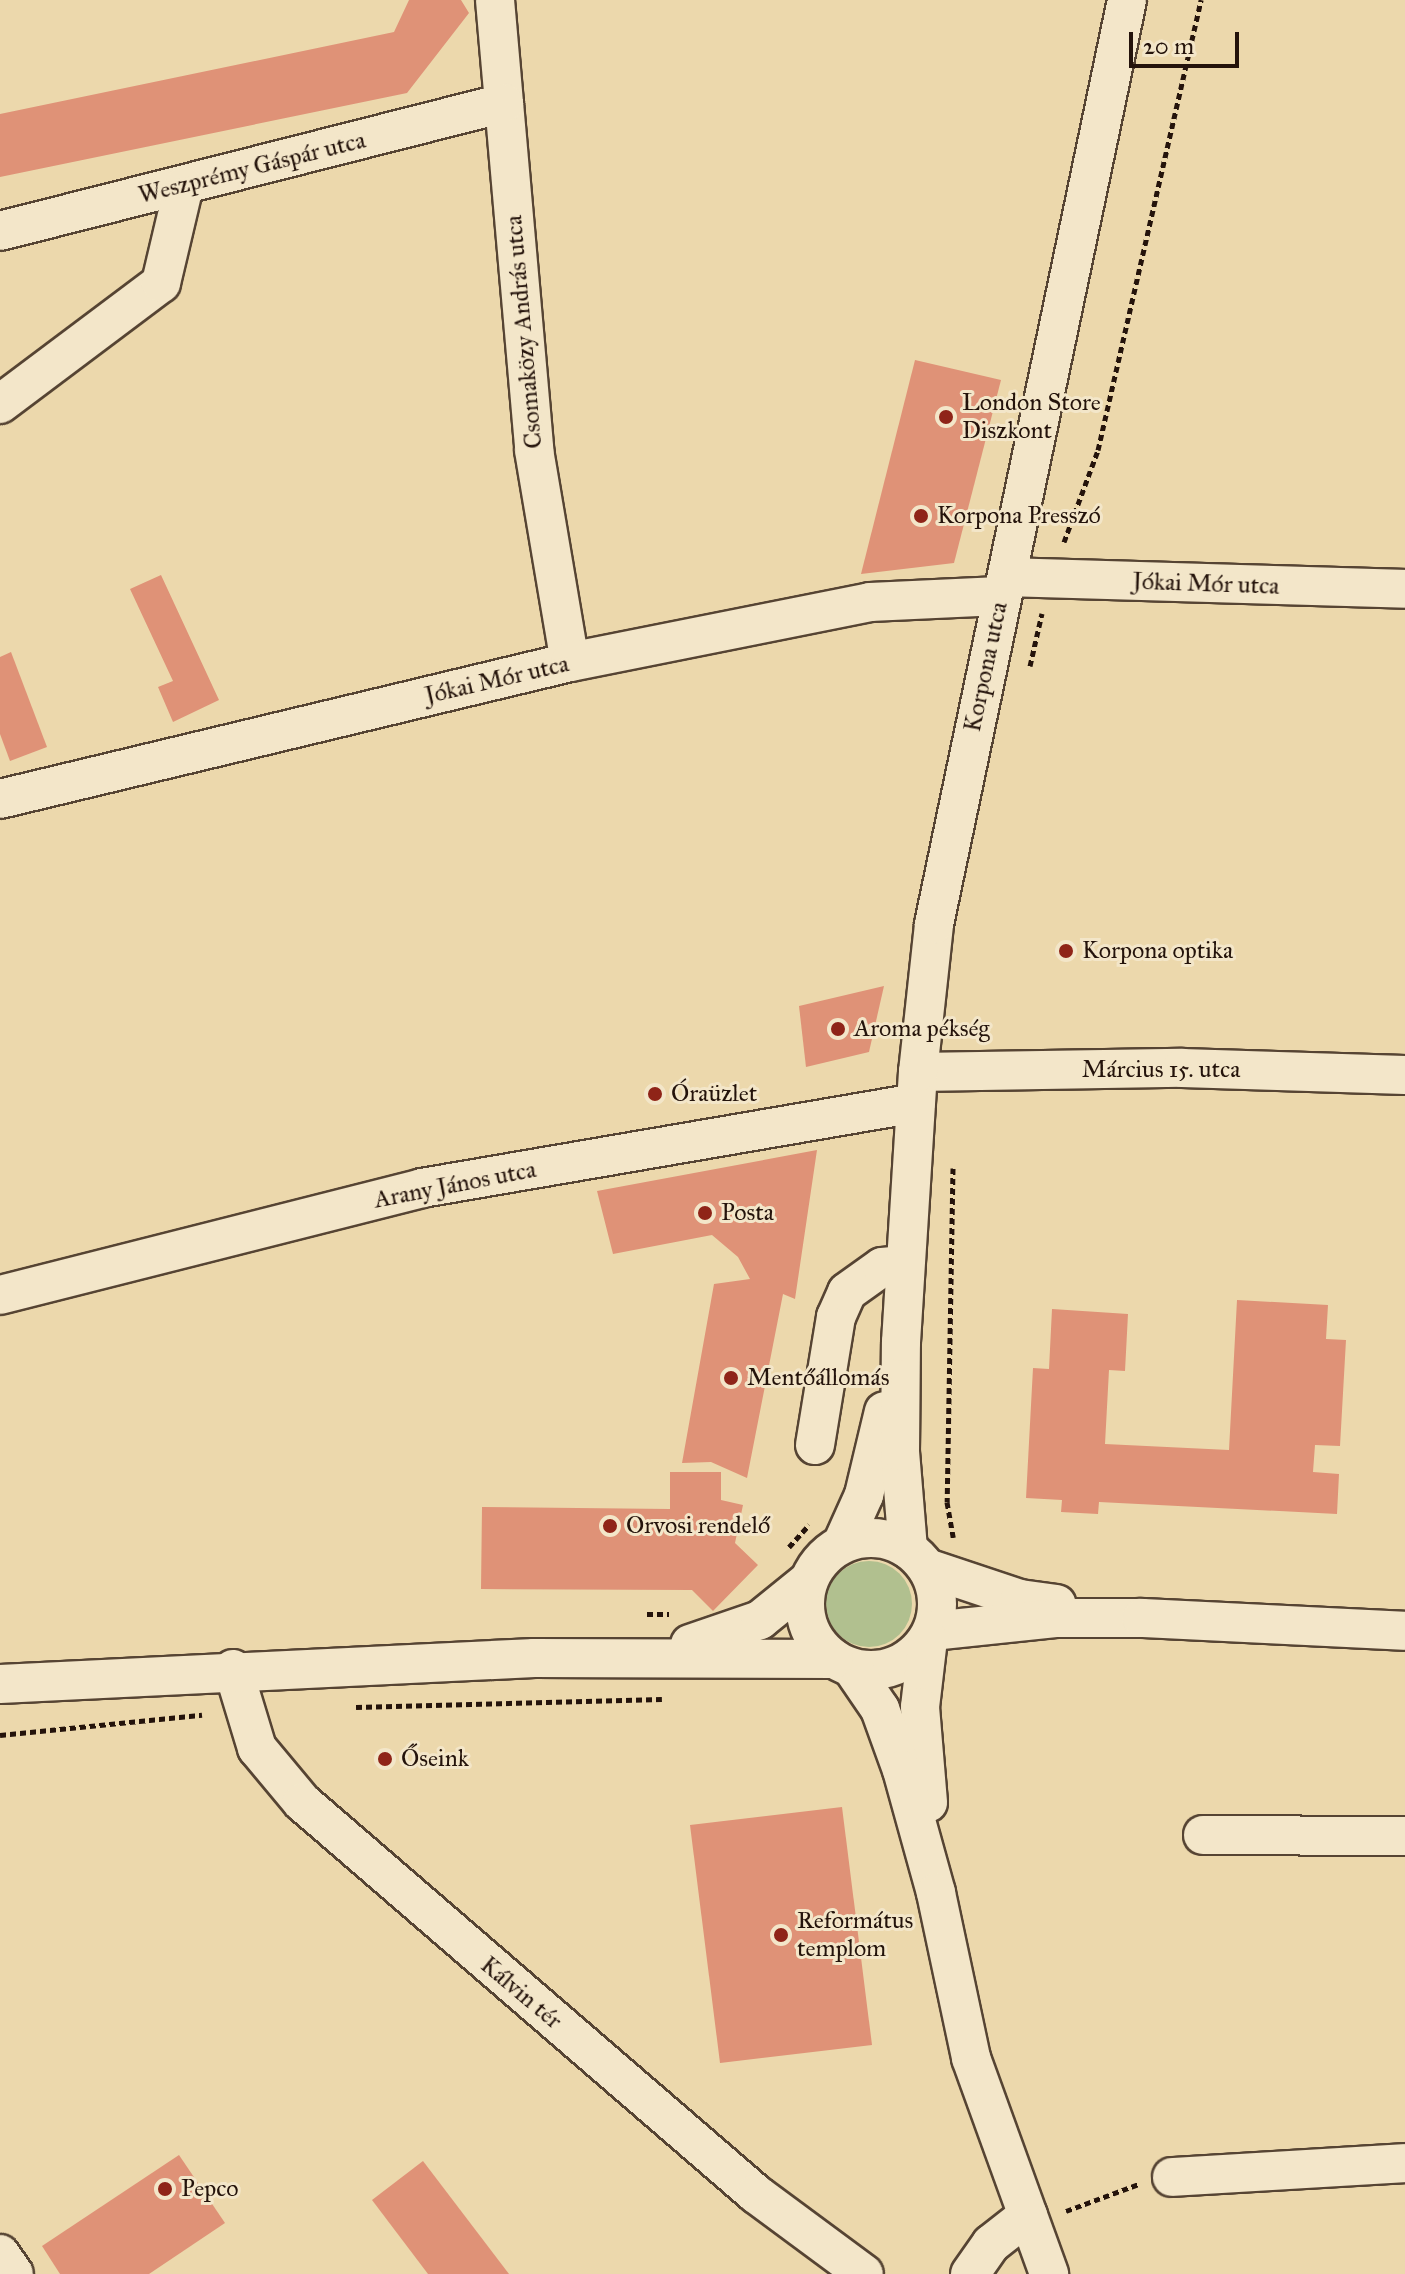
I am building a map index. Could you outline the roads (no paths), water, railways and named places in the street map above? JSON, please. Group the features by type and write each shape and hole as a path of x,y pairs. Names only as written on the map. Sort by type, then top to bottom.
{"street":[{"name":"Csomaközy András utca","path":"495,0 534,450 570,662"},
{"name":"Korpona utca","path":"917,1558 900,1451 901,1342 917,1087 934,924 1127,0"},
{"name":"Weszprémy Gáspár utca","path":"0,231 504,103"},
{"path":"0,404 161,283 184,186"},
{"name":"Jókai Mór utca","path":"0,799 570,662 870,602 1050,580 1405,589"},
{"name":"Március 15. utca","path":"917,1087 1182,1068 1405,1075"},
{"name":"Arany János utca","path":"0,1295 422,1188 917,1087"},
{"path":"815,1445 836,1317 847,1292 882,1267 905,1265"},
{"name":"Korpona utca","path":"842,1544 868,1484 901,1342"},
{"path":"1049,2274 971,2058 936,1893 880,1709 843,1663 811,1633 804,1598 808,1581 821,1559 842,1544 864,1537 1020,1599 1142,1618"},
{"path":"917,1558 936,1588 920,1707 936,1893"},
{"path":"645,1656 760,1620 808,1581"},
{"path":"0,1684 233,1669 645,1656 843,1663 886,1668 903,1662 930,1635 1055,1618 1142,1618 1405,1631"},
{"name":"Kálvin tér","path":"233,1669 257,1748 302,1802 354,1851 756,2194 864,2274"},
{"path":"1203,1835 1405,1836"},
{"path":"1172,2177 1405,2163"},
{"path":"970,2274 991,2244 1029,2220"},
{"path":"0,2254 14,2274"}],"place":[{"name":"London Store Diszkont","path":"946,417"},
{"name":"Korpona Presszó","path":"921,516"},
{"name":"Korpona optika","path":"1066,951"},
{"name":"Aroma pékség","path":"838,1029"},
{"name":"Óraüzlet","path":"655,1094"},
{"name":"Posta","path":"705,1213"},
{"name":"Mentőállomás","path":"731,1378"},
{"name":"Orvosi rendelő","path":"610,1526"},
{"name":"Őseink","path":"385,1759"},
{"name":"Református templom","path":"781,1935"},
{"name":"Pepco","path":"165,2189"}]}
